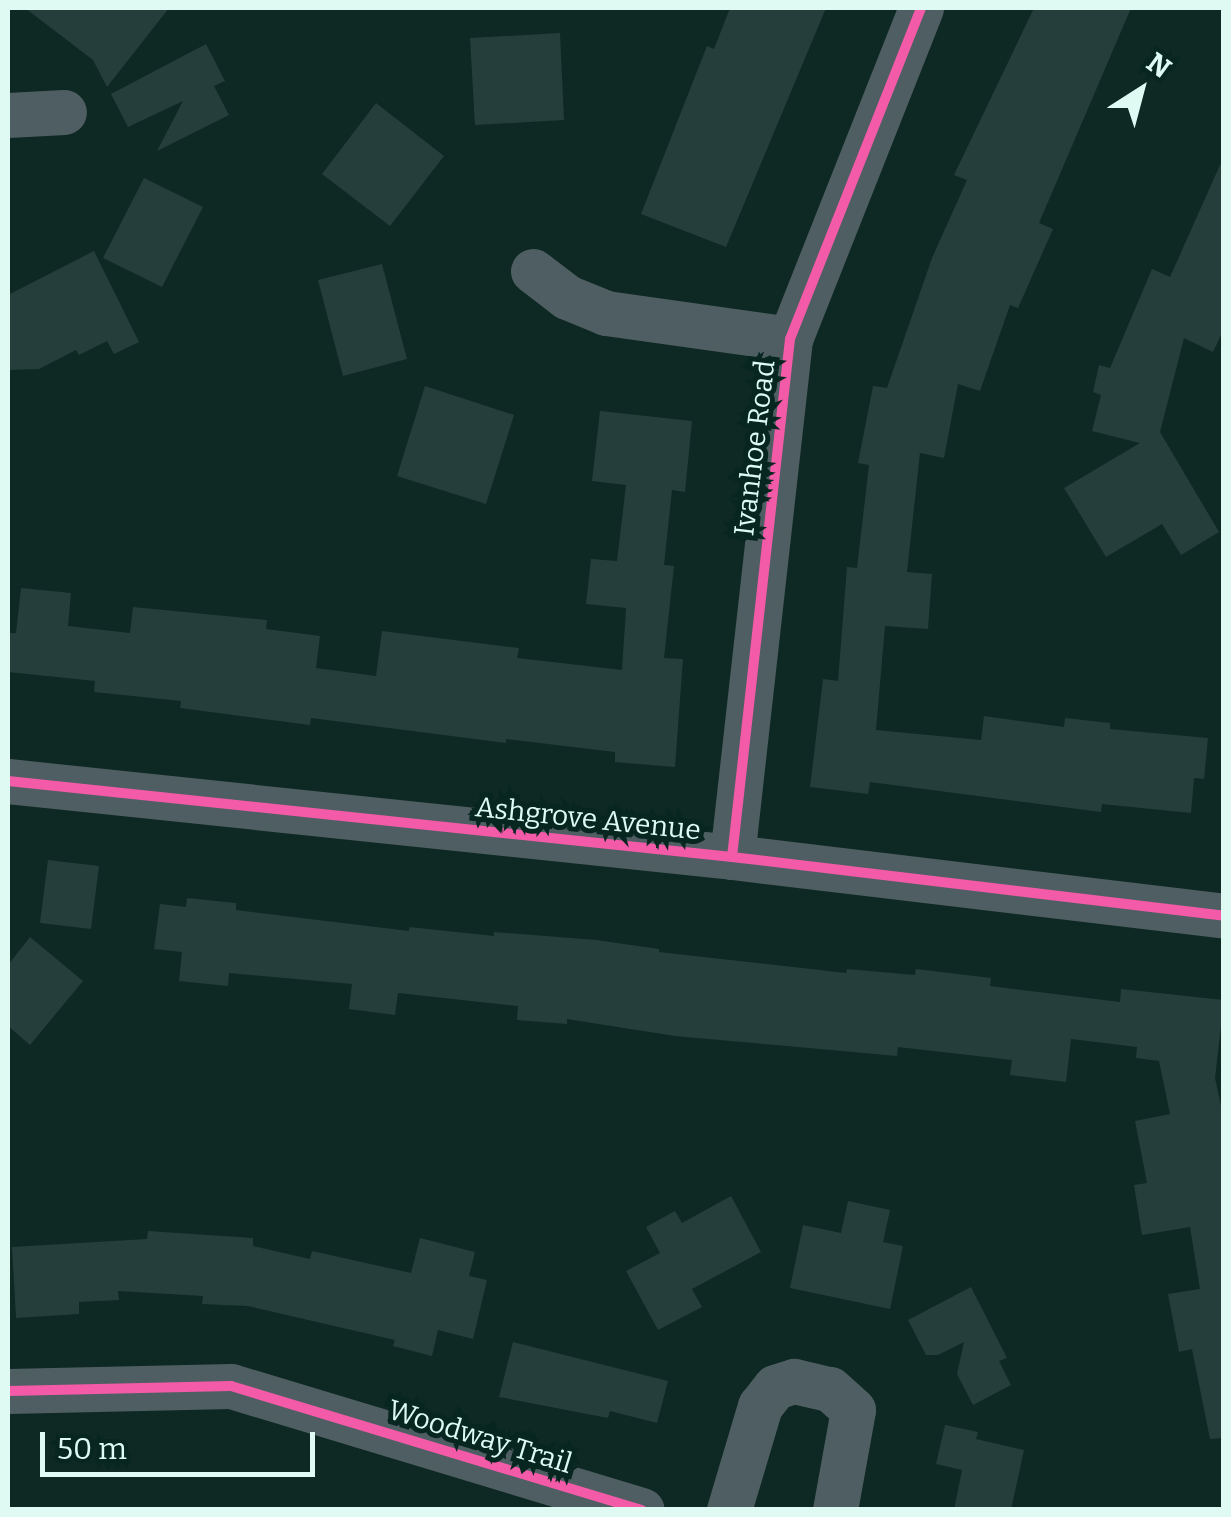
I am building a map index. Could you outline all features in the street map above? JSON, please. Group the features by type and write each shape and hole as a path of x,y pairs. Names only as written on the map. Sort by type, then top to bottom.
{"street":[{"name":"Ivanhoe Road","path":"732,857 790,339 921,8"},
{"path":"8,116 64,112"},
{"path":"533,271 567,297 606,313 790,339"},
{"name":"Ashgrove Avenue","path":"8,781 732,857 1224,916"},
{"path":"728,1510 760,1406 775,1387 794,1381 830,1388 853,1410 835,1510"},
{"name":"Woodway Trail","path":"8,1391 231,1386 642,1510"}],"building":[{"path":"25,8 169,8 107,87 93,60"},
{"path":"730,8 826,8 726,247 641,214 707,46 714,49"},
{"path":"1034,8 1131,8 1039,223 1053,229 1018,308 1010,305 980,391 958,384 944,458 920,453 907,572 932,574 928,629 885,626 876,730 981,740 984,716 1064,727 1065,718 1110,723 1110,729 1208,738 1204,779 1194,778 1191,813 1102,804 1101,812 870,782 868,794 810,787 823,679 838,681 847,567 857,568 869,465 858,463 873,386 887,388 932,258 967,180 954,175"},
{"path":"560,33 564,120 475,125 470,38"},
{"path":"206,44 225,81 214,86 229,115 157,151 183,101 128,127 111,94"},
{"path":"376,103 444,156 390,226 322,174"},
{"path":"1224,156 1224,329 1213,352 1184,338 1160,432 1219,532 1181,555 1162,524 1106,557 1064,488 1140,443 1092,431 1101,395 1093,392 1099,365 1110,368 1152,269 1170,277"},
{"path":"144,178 203,207 162,287 103,258"},
{"path":"94,251 139,342 114,354 107,341 79,355 76,350 39,369 8,370 8,295"},
{"path":"382,264 407,359 343,376 318,280"},
{"path":"425,386 514,415 486,504 397,476"},
{"path":"600,411 692,421 685,492 672,490 664,565 674,566 664,658 683,659 675,767 615,762 615,752 506,739 506,743 311,718 310,725 180,708 181,701 94,692 95,681 8,672 8,633 16,633 21,588 71,593 68,626 130,633 133,607 267,620 266,629 320,636 316,668 376,676 382,631 519,648 517,658 622,670 626,608 586,604 591,559 617,561 626,485 592,481"},
{"path":"48,860 99,866 91,929 40,923"},
{"path":"187,898 236,903 236,910 409,931 409,927 494,936 494,932 596,940 659,952 846,973 847,969 915,975 916,969 991,978 990,986 1120,1002 1121,989 1224,1000 1215,1078 1224,1119 1224,1438 1210,1439 1192,1349 1179,1352 1168,1294 1200,1289 1190,1227 1142,1235 1134,1185 1147,1183 1135,1121 1170,1114 1159,1061 1136,1058 1137,1047 1071,1039 1066,1082 1010,1075 1012,1060 898,1047 897,1056 675,1036 567,1019 567,1024 517,1020 518,1006 398,993 395,1015 349,1009 352,984 229,973 228,986 179,981 182,952 154,949 160,904 186,907"},
{"path":"30,937 83,981 30,1045 8,1026 8,965"},
{"path":"731,1196 761,1252 692,1289 702,1307 658,1330 626,1271 660,1253 646,1227 675,1211 682,1223"},
{"path":"848,1201 890,1210 883,1242 903,1246 890,1309 790,1288 803,1225 841,1233"},
{"path":"148,1231 253,1238 253,1246 310,1259 312,1251 411,1273 420,1238 475,1252 469,1276 487,1280 473,1339 438,1330 432,1356 393,1346 395,1340 248,1306 202,1304 203,1296 118,1291 119,1300 79,1302 79,1314 16,1318 12,1247 147,1239"},
{"path":"971,1287 1007,1358 999,1361 1011,1385 973,1405 957,1374 964,1342 938,1355 926,1355 908,1320"},
{"path":"513,1342 668,1381 657,1423 610,1411 608,1418 499,1397"},
{"path":"945,1425 978,1432 976,1439 1024,1450 1011,1510 954,1510 962,1470 936,1464"}],"cycle path":[{"path":"732,857 790,339 921,8"},
{"path":"8,781 732,857 1224,916"},
{"path":"8,1391 231,1386 642,1510"}]}
